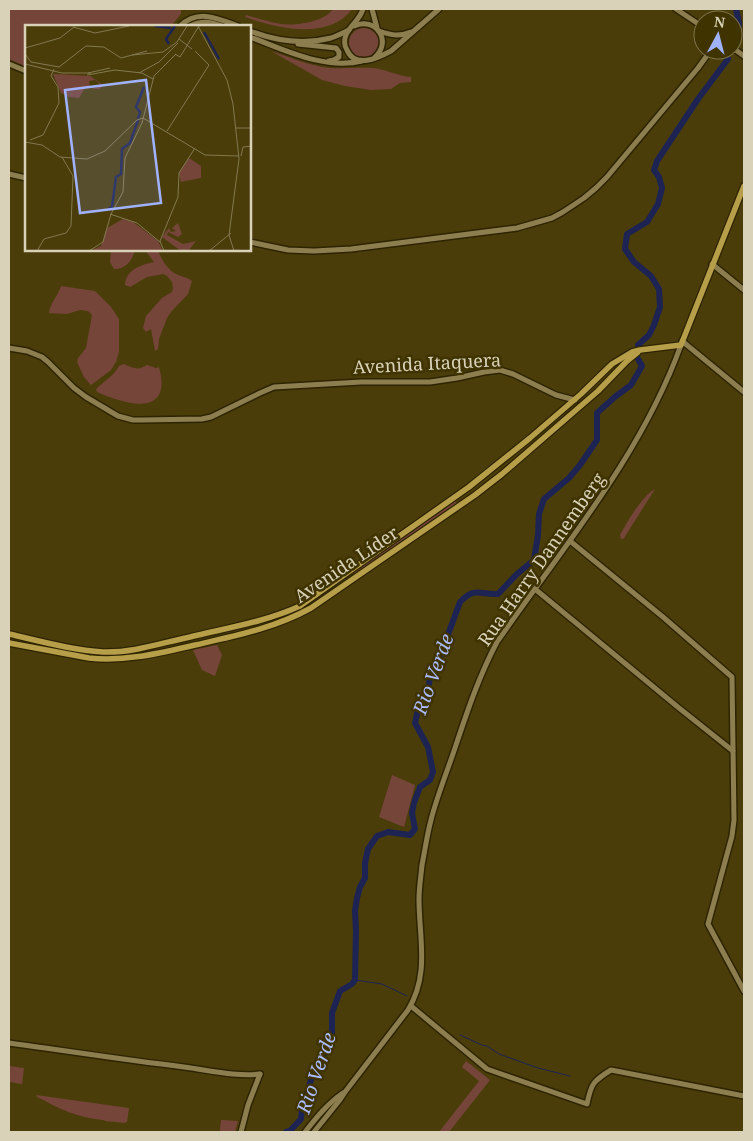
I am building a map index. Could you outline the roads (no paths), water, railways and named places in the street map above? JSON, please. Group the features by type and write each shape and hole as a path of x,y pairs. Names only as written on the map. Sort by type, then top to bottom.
{"main road":[{"path":"575,400 626,354 682,343 744,186"},
{"name":"Avenida Líder","path":"9,643 100,660 133,658 235,636 295,617 311,608 475,495 514,464 598,391 640,350"},
{"name":"Avenida Líder","path":"9,634 104,652 122,651 149,647 282,614 300,606 470,487 575,400"},
{"path":"26,647 33,642 60,647 67,646"}],"street":[{"path":"363,9 345,40 346,50 353,58 364,61"},
{"path":"372,9 383,43 378,55 373,59"},
{"path":"251,37 311,59 335,64 352,64 382,56 391,51 439,9"},
{"path":"676,9 693,21"},
{"path":"181,25 191,18 206,16 235,25"},
{"path":"193,25 201,22 218,25"},
{"path":"288,41 323,39 338,35 361,24 366,24 378,30 399,36 416,30"},
{"path":"251,31 263,36 305,45 332,47 339,52 339,57 334,60 311,59"},
{"path":"251,242 288,250 351,249 500,230 534,224 552,218 575,205 608,177 704,60"},
{"path":"9,64 25,70"},
{"path":"9,174 25,178"},
{"path":"712,264 744,290"},
{"path":"682,343 744,392"},
{"name":"Rua Harry Dannemberg","path":"345,1092 411,1006 419,987 422,972 422,947 419,896 431,820 471,702 488,660 497,642 604,493 639,436 663,390 682,343"},
{"name":"Avenida Itaquera","path":"9,348 27,351 42,357 86,397 111,413 133,420 202,419 211,417 274,388 361,382 439,381 493,370 514,374 550,392 575,400"},
{"path":"570,541 663,617 732,677 734,820 732,836 708,924 744,992"},
{"path":"535,588 712,736 733,751"},
{"path":"411,1006 487,1069 587,1104 593,1083 611,1070 744,1096"},
{"path":"9,1043 237,1074 260,1074 241,1132"},
{"path":"305,1132 336,1098 345,1092"},
{"path":"314,1132 345,1092"},
{"path":"317,1118 322,1122"}],"waterway":[{"path":"638,345 649,335 654,325 660,307 659,289 651,276 634,262 625,249 627,234 647,222 658,204 662,188 659,177 654,170 657,161 698,99 727,60"},
{"name":"Rio Verde","path":"286,1132 290,1131 301,1119 314,1070 332,1037 332,1013 340,991 355,980 355,911 360,887 365,878 365,863 368,849 377,836 388,832 410,835 415,829 412,813 414,803 420,787 430,780 433,772 428,747 415,723 419,705 428,690 432,667 439,659 460,602 470,594 478,592 498,594 534,560 539,514 544,499 569,478 597,440 597,413 631,385 642,366 637,357"},
{"path":"355,980 382,984 407,996"},
{"path":"460,1035 487,1046 499,1054 538,1068 570,1076"}]}
